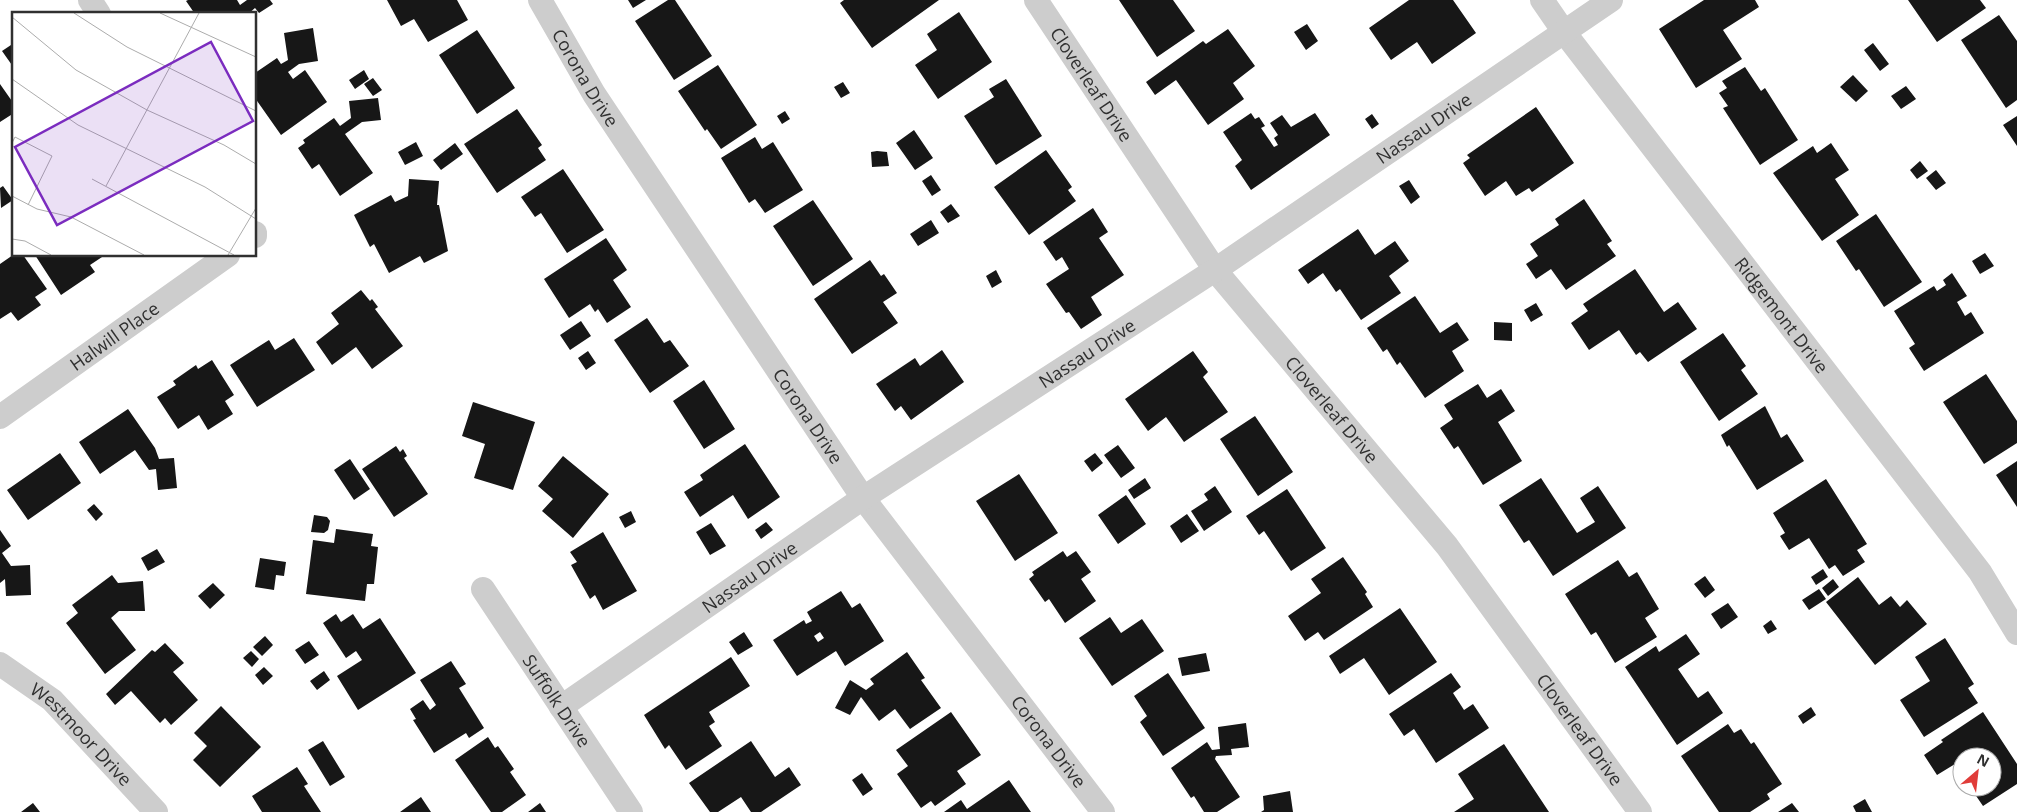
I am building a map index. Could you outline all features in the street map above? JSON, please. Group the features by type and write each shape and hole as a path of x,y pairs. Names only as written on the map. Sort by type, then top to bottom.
{"street":[{"path":"90,0 99,12"},
{"name":"Corona Drive","path":"540,0 594,94 864,498 1104,812"},
{"name":"Cloverleaf Drive","path":"1036,0 1214,270 1447,546 1640,812"},
{"name":"Ridgemont Drive","path":"1542,0 1564,32 1980,572 2017,633"},
{"name":"Nassau Drive","path":"561,707 864,498 1214,270 1611,0"},
{"name":"Halwill Place","path":"0,417 227,256"},
{"name":"Suffolk Drive","path":"483,589 631,812"},
{"name":"Westmoor Drive","path":"0,664 52,700 156,812"}],"building":[{"path":"237,0 240,5 247,0 270,0 273,4 259,13 255,8 250,12 194,12 186,1"},
{"path":"387,0 457,0 468,20 428,42 414,19 401,26"},
{"path":"628,0 646,0 633,8"},
{"path":"668,0 675,0 712,56 674,80 635,21"},
{"path":"844,0 939,0 872,48 840,3"},
{"path":"1119,0 1173,0 1195,31 1157,57"},
{"path":"1409,0 1453,0 1476,33 1432,64 1417,42 1391,60 1369,28"},
{"path":"1704,0 1755,0 1759,7 1723,30 1742,59 1696,88 1659,29"},
{"path":"1908,0 1980,0 1986,8 1937,42"},
{"path":"959,12 992,62 938,99 915,65 937,50 927,34"},
{"path":"1999,15 2017,41 2017,100 2006,108 1961,40"},
{"path":"1307,24 1318,41 1306,50 1294,32"},
{"path":"313,28 318,61 299,64 288,72 293,79 305,70 327,102 281,135 256,99 256,72 277,58 281,64 288,60 284,33"},
{"path":"1228,29 1255,66 1233,83 1244,99 1208,125 1176,80 1155,95 1146,82 1203,41 1206,44"},
{"path":"477,30 515,88 477,114 439,55"},
{"path":"1873,43 1889,64 1880,71 1864,50"},
{"path":"12,44 12,65 2,51"},
{"path":"718,65 757,125 721,149 707,129 705,131 678,91"},
{"path":"1745,67 1761,91 1765,88 1798,140 1760,165 1723,108 1728,106 1719,93 1727,88 1722,81"},
{"path":"364,70 369,79 355,89 349,80"},
{"path":"1853,75 1868,91 1856,102 1840,87"},
{"path":"373,78 382,90 373,96 364,84"},
{"path":"1006,79 1042,136 996,165 964,116 994,97 989,89"},
{"path":"843,82 850,93 841,98 834,87"},
{"path":"0,84 12,101 12,114 0,122"},
{"path":"1906,86 1916,99 1901,109 1891,96"},
{"path":"378,98 381,120 362,122 345,134 373,173 340,196 319,164 312,169 298,148 305,143 303,140 334,118 340,126 351,118 349,101"},
{"path":"1536,107 1574,163 1532,192 1529,188 1516,196 1506,181 1485,196 1463,163 1470,158 1467,155"},
{"path":"517,109 542,145 538,148 546,160 497,193 464,144"},
{"path":"785,111 790,119 782,124 777,116"},
{"path":"1251,113 1255,119 1259,117 1265,126 1261,128 1274,147 1278,145 1274,138 1278,135 1270,123 1282,115 1291,127 1315,113 1330,135 1251,190 1235,166 1242,160 1223,132"},
{"path":"1372,114 1379,124 1372,129 1365,119"},
{"path":"2017,116 2017,146 2003,125"},
{"path":"914,130 933,158 915,170 896,143"},
{"path":"755,137 762,149 773,142 803,190 765,213 755,199 749,203 721,158"},
{"path":"416,142 423,156 405,165 398,152"},
{"path":"455,143 463,154 441,170 433,160"},
{"path":"1831,143 1849,170 1835,179 1859,215 1822,241 1773,173 1813,146 1817,153"},
{"path":"1046,150 1072,187 1068,190 1076,201 1029,235 994,187"},
{"path":"871,152 887,152 889,166 872,167"},
{"path":"1920,161 1928,171 1917,179 1910,170"},
{"path":"563,169 604,230 567,253 541,213 535,217 521,197"},
{"path":"1936,170 1946,183 1936,190 1926,178"},
{"path":"931,175 941,190 932,196 922,181"},
{"path":"409,179 439,181 437,205 439,205 448,251 424,263 420,256 389,273 374,244 370,247 354,215 391,195 395,202 408,196"},
{"path":"1409,180 1420,197 1411,204 1399,186"},
{"path":"3,186 12,199 12,201 1,208 0,188"},
{"path":"1584,199 1612,241 1607,244 1616,256 1566,290 1551,269 1536,279 1526,264 1538,256 1530,244 1559,225 1555,219"},
{"path":"813,200 853,259 813,286 773,226"},
{"path":"951,204 960,216 948,223 940,212"},
{"path":"1093,208 1108,232 1099,238 1124,275 1091,297 1102,315 1081,329 1069,312 1066,313 1046,284 1069,269 1062,257 1056,261 1043,242"},
{"path":"1876,214 1922,282 1884,307 1859,269 1856,271 1836,241"},
{"path":"931,220 939,233 918,246 910,234"},
{"path":"1358,229 1375,255 1395,241 1409,261 1389,276 1401,293 1361,320 1340,289 1336,292 1323,273 1308,284 1298,270"},
{"path":"606,238 627,270 613,280 631,307 607,323 598,309 595,312 590,304 569,318 544,279"},
{"path":"1985,253 1994,266 1980,274 1972,261"},
{"path":"12,256 24,256 47,289 35,297 41,305 18,321 11,312 0,319 0,264"},
{"path":"36,256 104,256 90,265 95,272 61,295"},
{"path":"870,260 881,276 884,274 897,293 883,302 898,323 852,354 814,299"},
{"path":"1635,269 1664,312 1678,302 1697,329 1648,362 1640,352 1636,355 1619,330 1589,350 1571,323 1588,311 1583,304"},
{"path":"996,270 1002,282 992,288 986,276"},
{"path":"1952,273 1967,296 1957,302 1965,316 1971,312 1984,333 1924,371 1909,348 1915,344 1894,311 1934,286 1937,291 1946,285 1943,280"},
{"path":"361,290 378,307 375,309 403,346 372,369 356,347 332,365 316,342 339,324 331,313"},
{"path":"1415,296 1440,333 1457,322 1469,340 1452,351 1464,371 1425,398 1400,362 1397,365 1387,349 1383,352 1367,328"},
{"path":"1536,303 1543,315 1531,322 1524,310"},
{"path":"647,318 664,343 670,340 689,366 650,393 614,340"},
{"path":"581,321 591,336 570,350 560,335"},
{"path":"1494,322 1512,323 1512,341 1494,340"},
{"path":"1723,333 1746,366 1741,370 1758,394 1719,421 1680,362"},
{"path":"294,338 315,370 257,407 230,365 269,340 275,350"},
{"path":"942,350 964,382 911,420 901,406 895,411 876,384 915,358 920,366"},
{"path":"588,351 596,363 586,370 578,358"},
{"path":"1193,351 1208,372 1203,377 1228,412 1184,442 1166,417 1148,431 1125,399"},
{"path":"212,360 234,395 225,401 233,414 208,430 199,415 178,429 157,397 176,385 173,381 196,365 198,369"},
{"path":"1986,374 2017,421 2017,443 1984,464 1943,402"},
{"path":"704,380 735,429 704,449 673,401"},
{"path":"1478,384 1487,398 1501,389 1515,411 1498,422 1522,461 1483,485 1458,446 1454,449 1440,428 1453,419 1444,405"},
{"path":"473,402 535,422 513,490 474,478 485,444 462,436"},
{"path":"1765,406 1781,438 1787,434 1804,461 1757,490 1729,445 1727,447 1721,435"},
{"path":"128,409 155,448 159,459 174,458 177,488 158,490 156,469 149,470 135,450 100,474 79,442"},
{"path":"1255,416 1293,472 1258,496 1220,439"},
{"path":"745,444 780,497 748,519 733,495 700,517 684,492 703,480 700,475"},
{"path":"1118,445 1135,468 1121,478 1104,455"},
{"path":"396,446 400,452 403,449 407,456 404,458 428,494 394,517 362,469"},
{"path":"60,453 81,483 28,520 7,490"},
{"path":"1095,453 1103,463 1092,472 1084,461"},
{"path":"563,456 609,494 573,538 542,511 553,499 538,486"},
{"path":"350,459 370,489 354,500 334,470"},
{"path":"2017,461 2017,507 1996,475"},
{"path":"1019,474 1058,533 1015,561 976,501"},
{"path":"1145,478 1151,488 1134,499 1128,490"},
{"path":"1541,478 1577,533 1595,522 1580,498 1598,486 1626,528 1553,576 1529,540 1524,543 1499,505"},
{"path":"1826,479 1867,544 1857,550 1865,562 1843,576 1835,565 1829,569 1809,538 1789,550 1780,536 1785,533 1773,513"},
{"path":"1215,486 1232,512 1204,531 1191,511 1208,500 1204,494"},
{"path":"1287,489 1326,548 1291,571 1264,531 1259,535 1246,516"},
{"path":"1126,495 1146,524 1118,544 1098,515"},
{"path":"94,504 103,514 96,521 87,510"},
{"path":"631,511 636,522 625,528 619,517"},
{"path":"1187,514 1199,531 1181,543 1170,526"},
{"path":"314,515 327,517 330,521 328,530 324,533 311,532"},
{"path":"766,522 773,530 761,539 755,530"},
{"path":"711,523 726,546 710,555 696,532"},
{"path":"336,529 373,534 371,546 378,547 374,584 367,584 365,601 306,594 313,540 334,543"},
{"path":"0,530 11,546 2,553 11,566 30,565 31,595 6,596 5,579 0,583"},
{"path":"603,532 637,591 603,610 595,595 590,599 571,565 577,562 570,552"},
{"path":"157,549 165,562 148,571 141,558"},
{"path":"1063,551 1067,557 1076,551 1091,572 1081,579 1096,601 1065,623 1049,599 1045,602 1029,579 1034,575 1032,572"},
{"path":"1343,557 1367,592 1365,594 1373,607 1324,640 1318,632 1305,641 1288,616 1321,593 1311,579"},
{"path":"260,558 286,562 284,576 276,575 274,590 255,587"},
{"path":"1618,560 1629,577 1637,572 1659,609 1645,618 1657,637 1615,663 1596,632 1591,635 1565,594"},
{"path":"1823,569 1828,577 1816,585 1811,577"},
{"path":"112,575 118,583 143,581 145,611 119,611 111,618 136,650 105,674 66,623 78,613 72,605"},
{"path":"1705,576 1715,590 1705,598 1694,584"},
{"path":"1858,577 1879,605 1891,596 1900,607 1907,600 1927,624 1875,665 1826,602"},
{"path":"1833,579 1839,587 1828,596 1822,588"},
{"path":"213,583 225,595 210,609 198,596"},
{"path":"1819,589 1826,599 1809,610 1802,600"},
{"path":"841,591 852,608 860,603 884,641 845,666 836,651 797,676 773,640 804,620 806,624 812,621 807,612","holes":["820,632 824,638 818,642 814,636"]},
{"path":"1728,603 1738,617 1721,629 1711,614"},
{"path":"1400,608 1437,662 1389,695 1364,658 1340,674 1329,656"},
{"path":"336,614 341,622 353,614 363,629 380,618 416,673 358,710 337,676 362,660 356,651 346,658 323,623"},
{"path":"1110,617 1121,633 1142,619 1164,651 1112,686 1079,638"},
{"path":"1771,620 1777,629 1768,634 1763,626"},
{"path":"744,632 753,646 738,655 729,642"},
{"path":"1686,634 1700,654 1678,669 1698,698 1708,691 1723,713 1677,745 1625,667 1656,646 1659,652"},
{"path":"265,636 273,645 262,656 253,647"},
{"path":"1945,638 1974,684 1968,688 1978,703 1924,737 1900,700 1930,681 1915,657"},
{"path":"309,641 319,655 305,664 295,650"},
{"path":"165,643 184,663 173,672 198,700 171,725 165,718 160,723 131,691 115,705 106,694 152,650 155,652"},
{"path":"251,651 259,659 252,667 243,658"},
{"path":"907,652 925,678 921,680 941,708 910,729 895,709 879,721 861,697 850,715 835,708 850,680 866,690 874,684 870,679"},
{"path":"1206,653 1210,671 1182,676 1178,658"},
{"path":"731,657 750,686 709,712 715,722 709,726 722,746 686,770 669,745 665,749 644,715"},
{"path":"451,661 466,684 459,688 484,728 469,738 466,733 434,753 413,720 416,719 410,709 423,700 430,710 436,705 420,680"},
{"path":"264,667 273,676 263,685 255,675"},
{"path":"324,671 330,680 317,690 310,681"},
{"path":"1168,673 1205,728 1163,756 1140,722 1147,716 1134,696"},
{"path":"1451,673 1461,687 1453,693 1464,710 1473,704 1489,728 1436,763 1414,729 1404,736 1389,714"},
{"path":"221,706 261,747 220,787 193,760 207,746 194,733"},
{"path":"1811,707 1816,715 1803,724 1798,716"},
{"path":"951,712 981,755 957,771 966,784 935,806 931,801 921,808 897,774 908,766 896,750"},
{"path":"1983,712 2017,764 2017,784 2002,794 2002,747 1952,747 1952,766 1937,775 1924,755 1943,742 1941,740"},
{"path":"1246,723 1249,747 1231,749 1232,755 1216,756 1215,759 1240,797 1217,812 1204,812 1194,796 1191,798 1171,768 1207,742 1212,750 1220,749 1218,727"},
{"path":"1728,724 1734,733 1741,729 1751,744 1754,742 1782,784 1767,794 1770,799 1750,812 1719,812 1681,756"},
{"path":"488,737 495,748 498,746 514,769 510,772 526,795 502,812 491,812 455,760"},
{"path":"323,741 345,777 330,786 308,750"},
{"path":"751,741 775,777 789,767 801,785 761,812 751,812 741,797 718,812 710,812 689,783"},
{"path":"1504,744 1549,812 1454,812 1474,799 1458,774"},
{"path":"297,767 308,784 304,786 321,812 262,812 252,796"},
{"path":"862,773 873,789 863,796 852,780"},
{"path":"1009,780 1031,812 944,812 961,800 967,809"},
{"path":"1290,791 1293,812 1261,812 1264,810 1263,796"},
{"path":"421,797 431,812 400,812"},
{"path":"1977,797 1997,797 1983,806"},
{"path":"1865,799 1872,812 1856,812 1853,806"},
{"path":"33,803 40,812 21,812"},
{"path":"540,803 546,812 528,812"},
{"path":"1792,803 1799,812 1778,812"}]}
